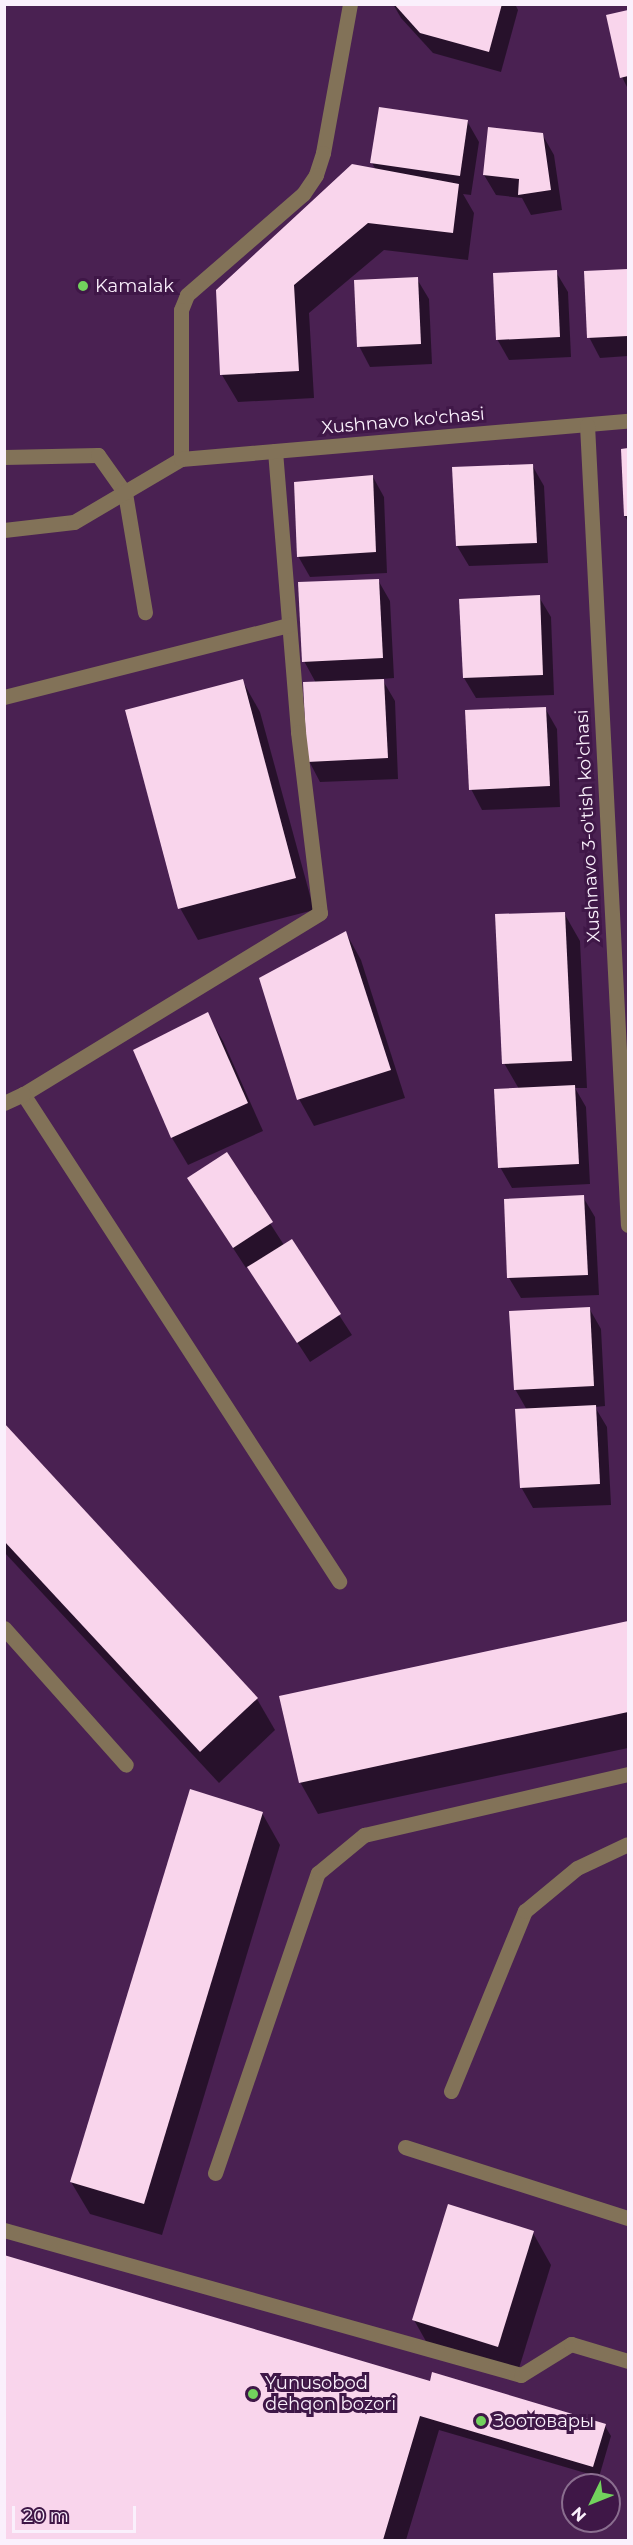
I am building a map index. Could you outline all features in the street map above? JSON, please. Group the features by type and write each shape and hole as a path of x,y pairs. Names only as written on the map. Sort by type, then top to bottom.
{"street":[{"path":"4,530 74,522 181,459 181,310 187,295 303,194 316,175 323,153 350,4"},
{"name":"Xushnavo ko'chasi","path":"181,459 628,421"},
{"name":"Xushnavo 3-o'tish ko'chasi","path":"587,424 628,1225"},
{"path":"4,1103 22,1095 320,913 298,732 275,451"},
{"path":"4,457 98,455 124,493 145,612"},
{"path":"4,697 289,625"},
{"path":"22,1095 339,1581"},
{"path":"4,1628 126,1765"},
{"path":"215,2173 318,1873 364,1835 628,1774"},
{"path":"451,2091 525,1911 577,1868 628,1844"},
{"path":"405,2147 628,2218"},
{"path":"4,2230 521,2375 571,2344 628,2361"}],"building":[{"path":"394,4 502,4 489,52 420,33"},
{"path":"628,10 628,76 620,78 606,15"},
{"path":"379,107 468,120 460,176 370,163"},
{"path":"488,127 543,133 551,190 518,195 519,179 483,175"},
{"path":"352,164 459,184 453,233 368,223 294,285 299,371 220,375 216,290"},
{"path":"628,269 628,336 587,338 584,271"},
{"path":"557,270 560,337 496,340 493,273"},
{"path":"418,277 421,344 357,347 354,280"},
{"path":"628,448 628,516 624,516 621,449"},
{"path":"533,464 537,543 456,546 452,467"},
{"path":"373,475 376,552 297,557 294,482"},
{"path":"379,579 383,658 302,662 298,582"},
{"path":"540,595 543,675 463,678 459,599"},
{"path":"243,679 296,878 178,909 125,710"},
{"path":"384,679 388,758 307,762 303,682"},
{"path":"546,707 550,786 469,790 465,710"},
{"path":"565,912 572,1061 502,1064 495,914"},
{"path":"346,931 391,1070 297,1100 259,978"},
{"path":"208,1012 248,1103 171,1138 133,1050"},
{"path":"575,1085 579,1164 498,1168 494,1089"},
{"path":"227,1152 273,1222 233,1248 187,1178"},
{"path":"584,1195 588,1275 507,1278 504,1199"},
{"path":"292,1239 341,1314 297,1343 247,1267"},
{"path":"590,1307 594,1386 514,1390 509,1311"},
{"path":"596,1405 600,1484 520,1488 515,1409"},
{"path":"4,1423 258,1698 200,1752 4,1541"},
{"path":"628,1621 628,1712 299,1783 279,1696"},
{"path":"190,1789 263,1812 144,2204 70,2182"},
{"path":"448,2204 534,2231 498,2347 412,2320"},
{"name":"Yunusobod dehqon bozori","path":"4,2255 430,2381 432,2372 606,2424 593,2467 420,2416 383,2540 4,2540"}],"place":[{"name":"Kamalak","path":"83,286"},
{"name":"Yunusobod dehqon bozori","path":"253,2394"},
{"name":"Зоотовары","path":"481,2421"}]}
